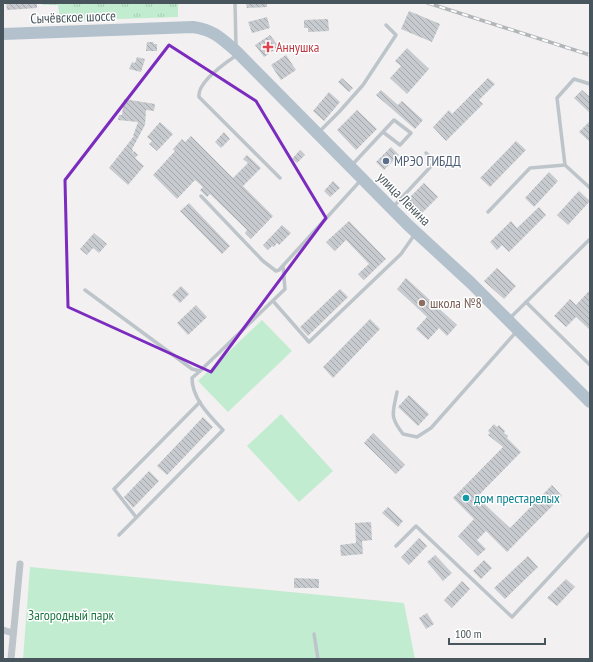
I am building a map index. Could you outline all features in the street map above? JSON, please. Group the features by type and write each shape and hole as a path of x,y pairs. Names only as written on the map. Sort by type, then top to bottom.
{"main road":[{"name":"улица Ленина","path":"193,27 207,29 217,35 237,52 316,134 416,232 471,283 590,402"},
{"name":"Сычёвское шоссе","path":"3,34 193,27"}],"street":[{"path":"11,659 20,564"},
{"path":"3,630 13,633"}],"lane":[{"path":"235,3 237,52 215,71 200,89 199,97 280,178"},
{"path":"316,134 339,112 363,85 396,35 386,25"},
{"path":"590,84 574,79 558,98 565,164 590,188"},
{"path":"350,167 394,120 411,133 400,145 383,132"},
{"path":"392,208 435,162 426,153"},
{"path":"488,212 530,168 565,164"},
{"path":"201,196 263,261 276,271 283,266 362,179"},
{"path":"273,301 309,342 401,254 416,232"},
{"path":"508,320 590,239"},
{"path":"118,534 223,430 200,402 192,385 192,378 285,288 283,266"},
{"path":"85,290 192,369 200,371"},
{"path":"526,302 590,364"},
{"path":"397,392 392,417 403,434 417,437 430,428 518,330"},
{"path":"136,517 114,489 200,402"},
{"path":"396,546 416,526 512,617 590,533"},
{"path":"314,634 318,659"}],"highlighted area":[{"path":"169,45 256,101 326,218 211,372 68,307 65,180"}],"green space":[{"path":"42,3 178,3 178,17 60,21 58,5 42,5"},
{"path":"262,320 292,351 228,412 198,381"},
{"path":"281,414 333,471 299,502 247,446"},
{"name":"Загородный парк","path":"30,567 404,603 415,659 23,659"}],"building":[{"path":"6,3 37,3 37,8 7,10"},
{"path":"246,3 267,3 267,7 247,8"},
{"path":"409,11 440,24 432,42 401,29"},
{"path":"267,17 270,28 252,33 248,22"},
{"path":"328,19 329,31 308,32 308,28 304,28 304,20"},
{"path":"270,35 279,47 264,57 255,45"},
{"path":"147,42 157,44 157,51 146,51"},
{"path":"407,48 429,69 407,94 390,78 401,66 395,61"},
{"path":"286,55 296,70 281,80 271,65"},
{"path":"137,57 145,59 141,72 129,69 132,62 135,63"},
{"path":"342,78 353,88 349,92 338,82"},
{"path":"488,78 495,84 479,100 483,104 446,141 433,127 449,110 452,114"},
{"path":"381,90 398,105 402,101 423,120 415,129 376,95"},
{"path":"582,90 590,97 590,113 574,98"},
{"path":"329,92 340,102 324,121 313,111"},
{"path":"124,99 155,104 154,111 146,110 145,125 132,149 132,154 134,151 138,155 135,158 144,166 128,185 109,168 134,136 138,122 118,120 119,115 122,115"},
{"path":"357,110 377,129 356,150 337,130"},
{"path":"590,121 590,142 579,132"},
{"path":"160,122 173,134 157,151 149,144 152,141 147,137"},
{"path":"224,132 230,139 221,148 215,142"},
{"path":"191,136 233,178 248,163 243,159 247,155 261,168 243,186 273,216 251,239 245,233 247,230 210,194 207,197 200,190 203,187 195,180 177,199 153,175 175,151 173,149 182,139 185,142"},
{"path":"516,141 526,150 490,187 480,178"},
{"path":"391,147 399,155 384,170 376,162"},
{"path":"300,150 305,155 297,163 292,159"},
{"path":"549,172 558,181 534,207 525,198"},
{"path":"333,181 340,188 330,197 324,191"},
{"path":"424,183 438,197 418,217 404,203"},
{"path":"579,191 590,201 568,225 557,215"},
{"path":"189,203 230,246 222,254 180,211"},
{"path":"539,207 546,215 509,252 502,245 497,250 490,242 511,221 517,228"},
{"path":"349,221 386,259 364,280 358,274 369,264 346,240 335,251 326,242"},
{"path":"282,225 291,233 279,245 277,243 274,247 272,246 268,250 263,245"},
{"path":"94,233 107,244 99,253 93,248 87,255 80,249"},
{"path":"497,268 516,286 504,299 484,281"},
{"name":"школа №8","path":"406,278 457,325 447,336 439,328 428,340 416,329 427,317 397,289"},
{"path":"181,286 189,294 180,303 172,295"},
{"path":"340,289 348,297 308,336 300,327"},
{"path":"590,290 590,330 576,317 566,327 554,316 570,299 576,305"},
{"path":"196,305 207,317 188,335 177,323"},
{"path":"370,319 380,329 333,378 323,367"},
{"path":"409,395 429,414 418,426 398,407"},
{"path":"203,417 213,427 167,475 157,466"},
{"name":"дом престарелых","path":"494,424 497,427 499,425 505,431 504,433 508,436 507,438 521,452 477,497 510,528 552,485 562,496 507,552 486,531 477,540 486,549 478,556 458,536 474,519 453,498 503,447 488,435 490,433 488,431"},
{"path":"373,433 405,465 396,474 364,443"},
{"path":"149,471 159,481 133,508 124,497"},
{"path":"388,507 403,521 398,527 382,513"},
{"path":"371,522 372,540 362,541 363,554 341,556 340,545 356,543 355,523"},
{"path":"419,538 427,546 409,565 401,557"},
{"path":"435,555 452,573 443,581 427,562"},
{"path":"528,556 538,567 505,599 494,588"},
{"path":"484,560 492,568 481,579 473,571"},
{"path":"294,578 319,579 319,588 294,588"},
{"path":"566,579 575,587 557,606 547,598"},
{"path":"462,581 470,589 452,608 444,600"},
{"path":"427,613 434,624 426,629 419,618"}],"railway":[{"path":"428,3 590,55"}],"place":[{"name":"Аннушка","path":"268,47"},
{"name":"МРЭО ГИБДД","path":"386,161"},
{"name":"школа №8","path":"422,303"},
{"name":"дом престарелых","path":"466,498"}]}
